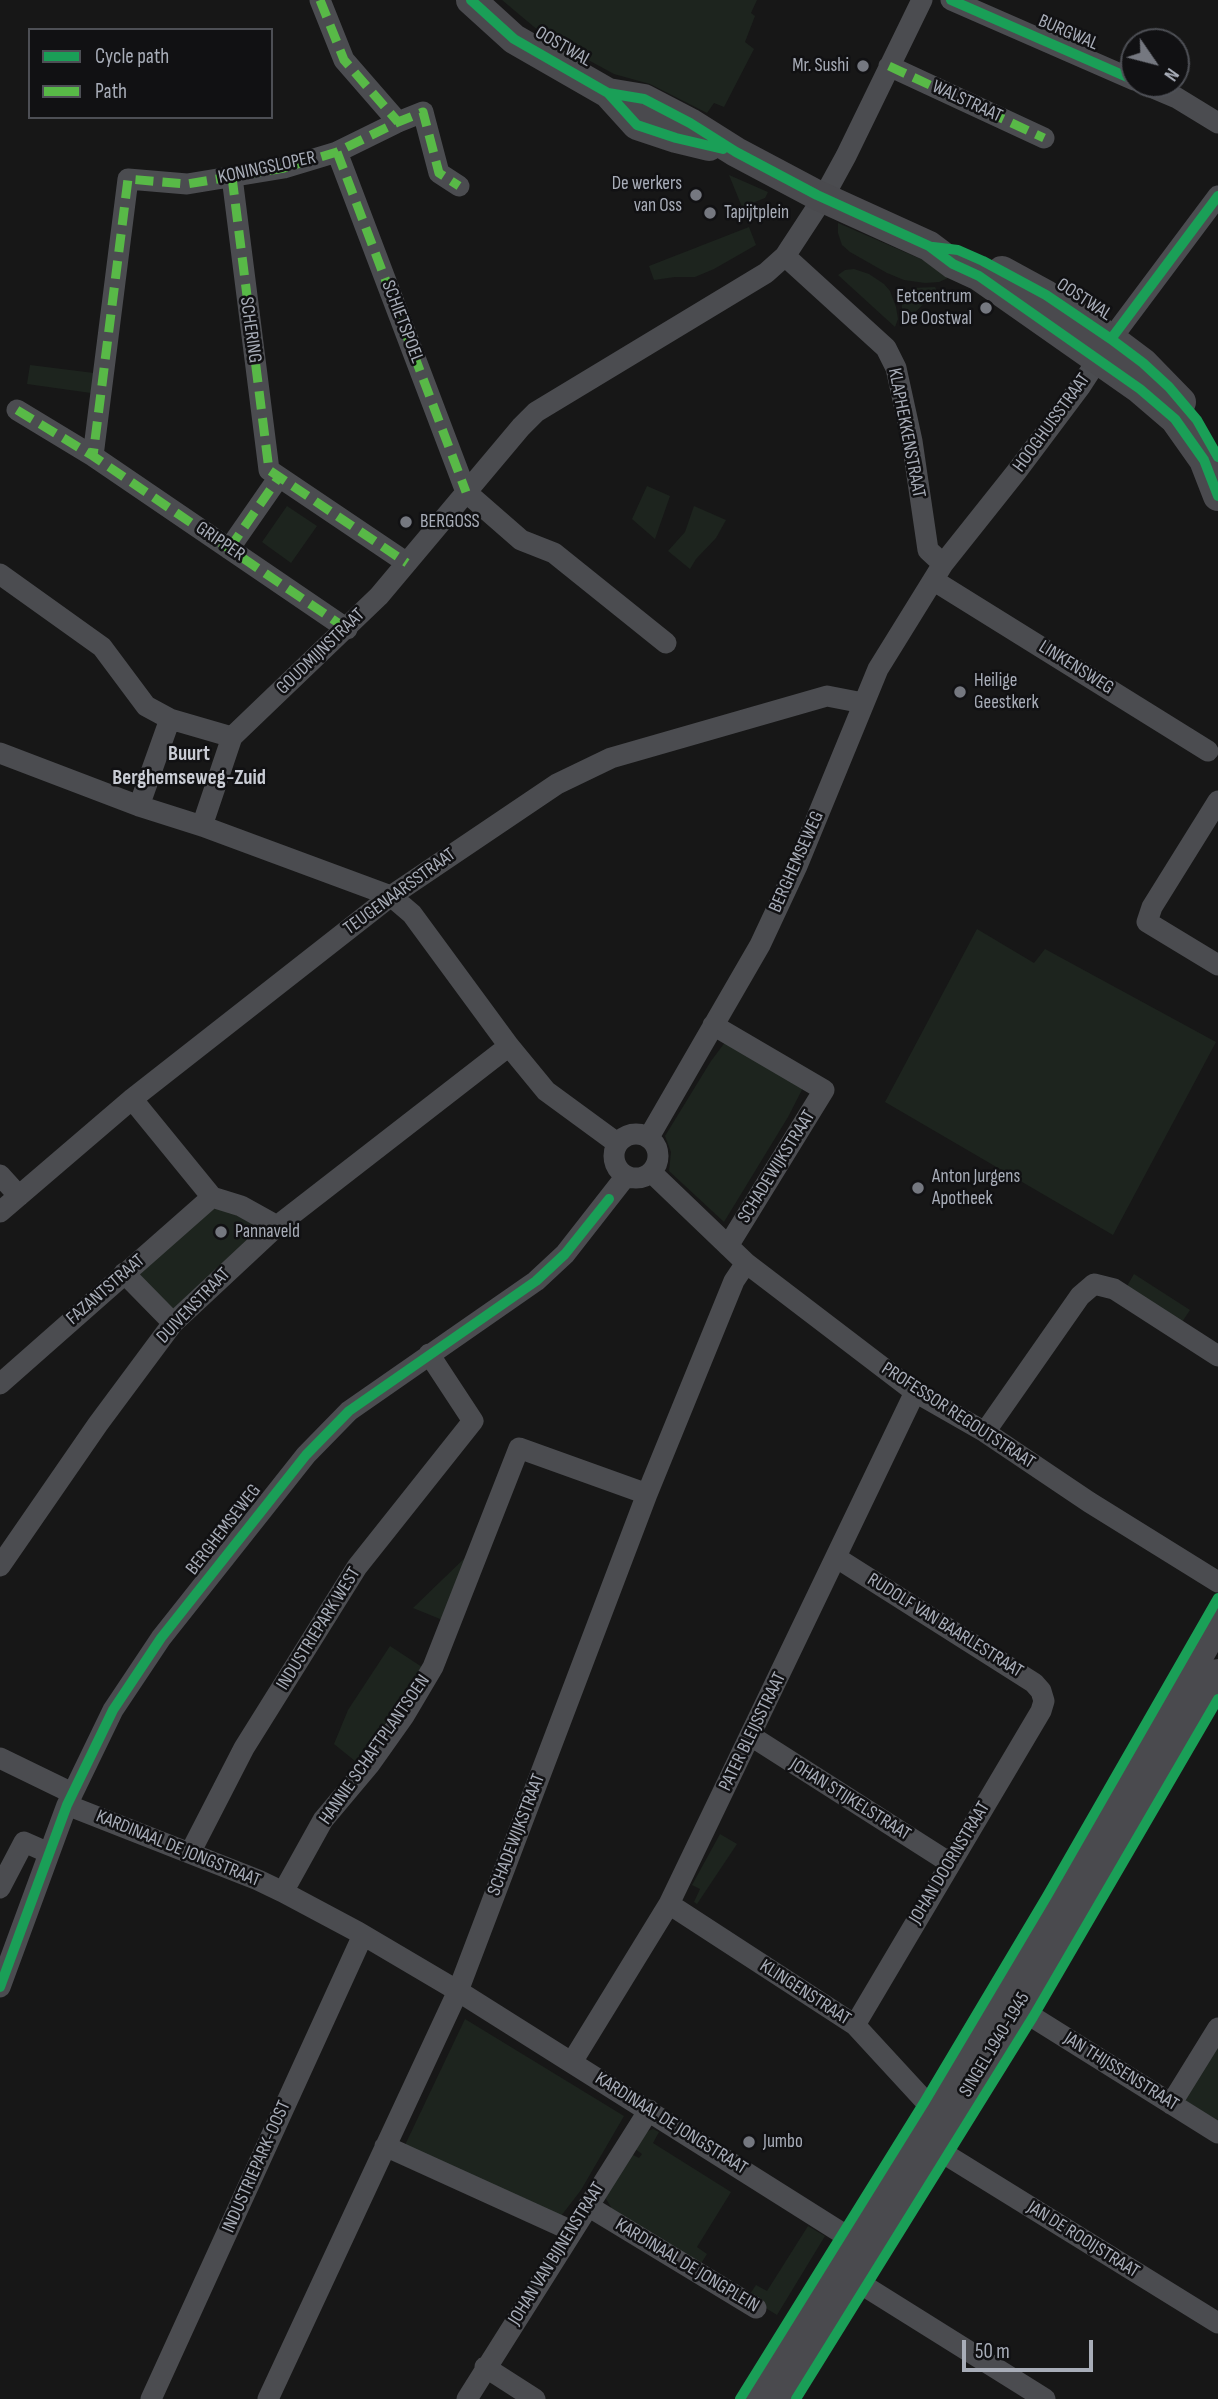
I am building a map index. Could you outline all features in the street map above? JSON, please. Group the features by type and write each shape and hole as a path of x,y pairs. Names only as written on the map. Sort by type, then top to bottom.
{"main road":[{"name":"OOSTWAL","path":"471,0 514,39 608,93 637,125 676,138 736,152 823,198 929,246 958,250 1046,295 1105,349 1140,389 1175,419 1204,460 1218,496"},
{"name":"OOSTWAL","path":"1105,349 1143,363 1169,387 1197,420 1218,457"},
{"name":"SINGEL 1940-1945","path":"754,2399 857,2242 1218,1622"},
{"name":"SINGEL 1940-1945","path":"783,2399 857,2242 1028,2014 1215,1679"}],"street":[{"path":"320,0 344,60 398,122"},
{"path":"823,198 922,0"},
{"name":"BURGWAL","path":"951,0 1120,74"},
{"name":"WALSTRAAT","path":"889,66 1044,138"},
{"path":"1177,98 1218,123"},
{"name":"KONINGSLOPER","path":"93,456 128,179 187,184 284,168 337,152 423,112 439,173 459,186"},
{"name":"SCHIETSPOEL","path":"337,152 466,492"},
{"name":"SCHERING","path":"232,177 269,470 279,477"},
{"name":"HOOGHUISSTRAAT","path":"938,572 1017,471 1218,196"},
{"name":"GOUDMIJNSTRAAT","path":"202,826 232,737 379,596 490,461 536,412 766,273 785,256 823,198"},
{"name":"KLAPHEKKENSTRAAT","path":"785,256 887,348 896,368 912,441 928,550 938,572"},
{"name":"GRIPPER","path":"17,410 93,456 347,629"},
{"path":"229,548 279,477 407,563"},
{"path":"466,492 521,540 554,553 666,643"},
{"name":"BERGHEMSEWEG","path":"649,1137 760,944 797,866 878,669 938,572"},
{"name":"LINKENSWEG","path":"938,572 1208,751"},
{"path":"2,581 102,647 146,706 170,719 232,737"},
{"name":"TEUGENAARSSTRAAT","path":"0,1212 132,1099 391,896 557,783 611,758 827,696 863,703"},
{"path":"139,806 170,719"},
{"path":"0,753 391,896 412,914 509,1046 546,1091 617,1143"},
{"path":"1218,801 1152,908 1147,922 1218,965"},
{"name":"SCHADEWIJKSTRAAT","path":"713,1025 824,1090 728,1246"},
{"name":"DUIVENSTRAAT","path":"0,1566 98,1424 173,1323 277,1226 509,1046"},
{"path":"132,1099 212,1197 241,1206 277,1226"},
{"path":"632,1134 649,1137 658,1154 657,1164 651,1172 635,1179 618,1171 613,1152 617,1143 632,1134"},
{"name":"PROFESSOR REGOUTSTRAAT","path":"651,1172 746,1263 915,1392 985,1432 1089,1502 1218,1582"},
{"path":"0,1175 19,1196"},
{"name":"BERGHEMSEWEG","path":"0,1987 9,1932 49,1853 69,1799 113,1710 161,1638 306,1455 349,1411 536,1281 565,1254 626,1176"},
{"name":"FAZANTSTRAAT","path":"0,1384 212,1197"},
{"name":"SCHADEWIJKSTRAAT","path":"268,2399 458,1991 647,1494 734,1281 746,1263"},
{"path":"124,1273 173,1323"},
{"path":"985,1432 1080,1296 1094,1284 1114,1289 1218,1356"},
{"name":"INDUSTRIEPARK WEST","path":"190,1853 244,1748 357,1567 473,1422 429,1354"},
{"name":"PATER BLEIJSSTRAAT","path":"572,2062 669,1904 915,1392"},
{"name":"HANNIE SCHAFTPLANTSOEN","path":"283,1892 323,1820 377,1754 433,1667 519,1447 647,1494"},
{"name":"RUDOLF VAN BAARLESTRAAT","path":"837,1558 1034,1683 1041,1690 1044,1701"},
{"name":"JOHAN DOORNSTRAAT","path":"855,2025 1041,1711 1044,1701"},
{"name":"JOHAN STIJKELSTRAAT","path":"751,1736 950,1863"},
{"name":"KARDINAAL DE JONGSTRAAT","path":"0,1758 69,1799 283,1892 363,1935"},
{"path":"0,1888 24,1842 49,1853"},
{"name":"KLINGENSTRAAT","path":"669,1904 855,2025 925,2101"},
{"path":"363,1935 458,1991"},
{"name":"INDUSTRIEPARK-OOST","path":"151,2399 363,1935"},
{"name":"KARDINAAL DE JONGSTRAAT","path":"458,1991 857,2242"},
{"name":"SINGEL 1940-1945","path":"796,2399 948,2156 1028,2014"},
{"name":"JAN THIJSSENSTRAAT","path":"1028,2014 1218,2133"},
{"path":"1171,2104 1218,2028"},
{"name":"SINGEL 1940-1945","path":"740,2399 857,2242 925,2101 941,2075 956,2072"},
{"name":"JOHAN VAN BIJNENSTRAAT","path":"467,2399 649,2110"},
{"path":"385,2146 572,2231"},
{"name":"JAN DE ROOIJSTRAAT","path":"948,2156 1218,2323"},
{"name":"KARDINAAL DE JONGPLEIN","path":"588,2206 756,2308"},
{"path":"866,2287 1045,2399"},
{"path":"485,2367 535,2399"}],"shaded area":[{"path":"502,0 757,0 751,13 755,16 745,42 754,49 724,107 714,103 707,113 650,84 614,74 546,37"},
{"path":"729,175 768,192 765,198 742,207"},
{"path":"838,223 953,273 939,282 925,283 904,280 887,273 842,245"},
{"path":"749,227 756,245 714,269 695,277 654,280 649,266"},
{"path":"854,269 869,274 890,291 898,319 895,327 838,275 845,270"},
{"path":"935,287 937,291 907,320 902,319 902,296 907,291 913,288"},
{"path":"30,365 94,373 91,393 27,384"},
{"path":"647,486 670,496 655,539 632,519"},
{"path":"287,506 317,526 291,563 262,542"},
{"path":"694,506 726,520 716,538 690,569 668,551 685,532"},
{"path":"977,929 1034,963 1045,949 1216,1042 1113,1235 885,1102"},
{"path":"729,1037 806,1082 788,1117 724,1222 669,1171 671,1152 665,1136"},
{"path":"225,1209 256,1226 254,1234 172,1310 136,1275 207,1210"},
{"path":"1134,1274 1190,1310 1182,1322 1127,1286"},
{"path":"472,1551 445,1621 413,1608"},
{"path":"390,1646 422,1667 388,1723 355,1761 334,1744 348,1710"},
{"path":"720,1834 737,1844 697,1904 694,1902 700,1889 692,1885"},
{"path":"465,2019 624,2116 581,2190 561,2216 405,2145"},
{"path":"1218,2045 1218,2122 1182,2100"},
{"path":"653,2129 659,2132 653,2143 731,2192 697,2247 707,2254 700,2265 610,2210 606,2199 631,2154 639,2158 642,2154 635,2149 646,2132"},
{"path":"808,2226 825,2236 777,2315 748,2297 756,2285 767,2291"}],"marked path":[{"path":"320,0 344,60 398,122"},
{"path":"889,66 1044,138"},
{"path":"347,629 93,456 128,179 187,184 284,168 337,152 423,112 439,173 459,186"},
{"path":"337,152 466,492"},
{"path":"232,177 269,470 407,563"},
{"path":"17,410 93,456"},
{"path":"229,549 279,477"}],"cycle path":[{"path":"471,0 514,39 608,93 637,125 723,149"},
{"path":"951,0 1120,74"},
{"path":"608,93 644,99 817,195 929,246 953,264 979,276 1140,389 1175,419 1204,460 1218,496"},
{"path":"1111,339 1218,196"},
{"path":"933,247 958,250 983,261 1046,295 1111,339 1169,387 1197,420 1218,457"},
{"path":"0,1987 67,1805 113,1710 161,1638 306,1455 349,1411 536,1281 565,1254 609,1199"},
{"path":"740,2399 925,2101 1047,1896 1218,1598"},
{"path":"796,2399 1033,2017 1218,1699"}],"place":[{"name":"Mr. Sushi","path":"863,66"},
{"name":"De werkers van Oss","path":"696,195"},
{"name":"Tapijtplein","path":"710,213"},
{"name":"Eetcentrum De Oostwal","path":"986,308"},
{"name":"BERGOSS","path":"406,522"},
{"name":"Heilige Geestkerk","path":"960,692"},
{"name":"Anton Jurgens Apotheek","path":"918,1188"},
{"name":"Pannaveld","path":"221,1232"},
{"name":"Jumbo","path":"749,2142"}],"district":[{"name":"Buurt Berghemseweg-Zuid","path":"189,767"}]}
